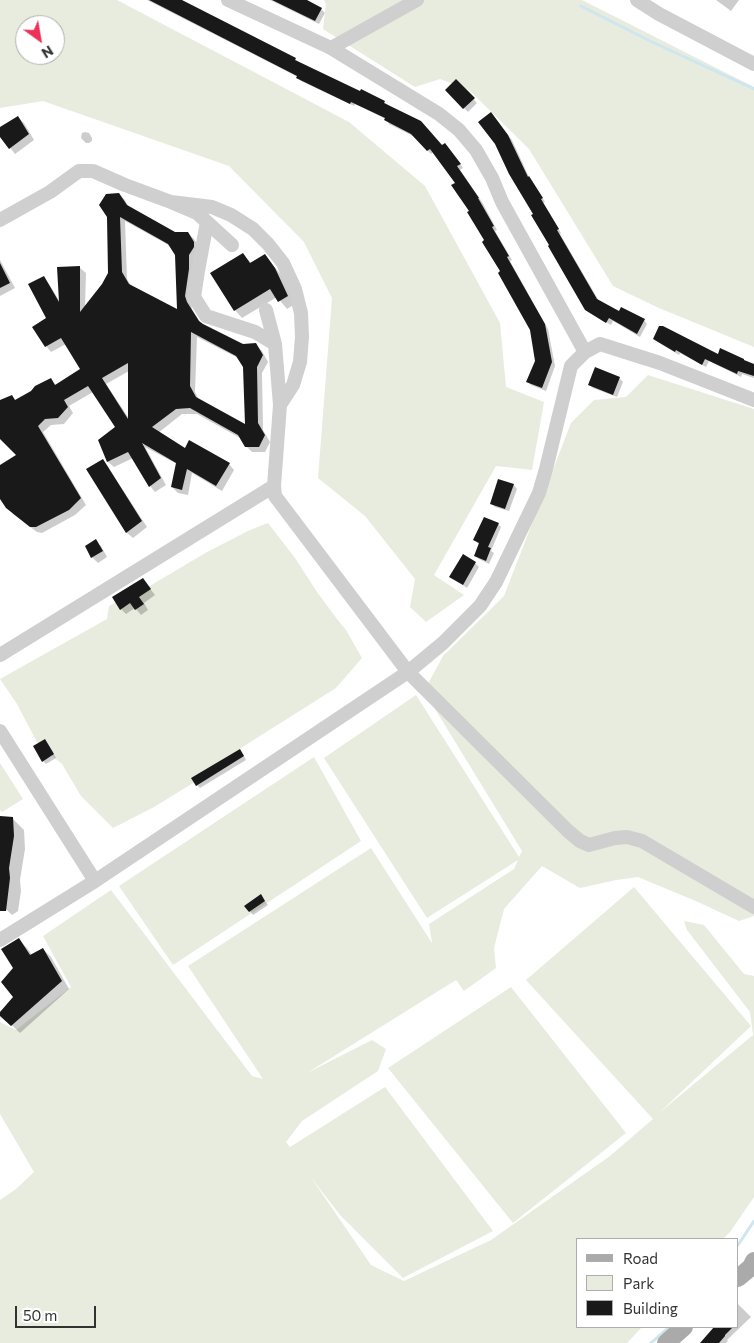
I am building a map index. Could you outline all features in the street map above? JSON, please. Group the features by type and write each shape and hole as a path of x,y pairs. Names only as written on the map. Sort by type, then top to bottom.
{"main road":[{"path":"739,1277 754,1261"},
{"path":"666,1343 683,1328"}],"street":[{"path":"228,0 331,48 439,114 459,130 476,150 492,178 502,202 585,352"},
{"path":"331,48 417,0"},
{"path":"637,0 659,14 754,64"},
{"path":"0,220 50,192 79,171 93,171 197,213 232,246"},
{"path":"171,202 212,207 231,215 268,244 283,263 295,289 300,313 302,338 300,362 293,385 280,405"},
{"path":"207,222 194,297 206,316 255,332 275,344"},
{"path":"266,310 275,344 280,405 274,486 275,496 408,672 580,841 589,844 627,837 642,841 754,907"},
{"path":"0,940 95,882 408,672 443,643 480,606 496,582 539,493 571,366 585,352 600,344 660,364 754,400"},
{"path":"0,655 274,486"},
{"path":"0,731 95,882"}],"green space":[{"path":"0,0 117,0 349,122 425,186 500,323 506,387 544,402 532,470 496,466 434,575 464,595 426,622 410,607 415,579 365,516 318,478 332,298 304,242 229,166 43,101 0,108"},
{"path":"324,0 582,0 754,87 754,347 659,308 613,286 529,149 469,90 440,79 415,87 323,29 326,4"},
{"path":"648,375 754,409 754,916 739,921 638,877 580,888 542,866 504,909 494,948 496,968 464,991 456,980 307,1073 372,1040 386,1049 378,1071 302,1121 286,1142 290,1147 385,1087 493,1231 403,1278 340,1215 310,1176 371,1265 404,1281 491,1240 610,1156 653,1119 526,980 634,887 751,1026 659,1113 753,1035 750,1012 687,930 684,921 704,925 744,974 754,976 754,1197 724,1238 576,1238 576,1328 641,1328 627,1343 0,1343 0,1200 16,1189 34,1172 0,1114 0,1022 16,1030 71,987 43,936 111,890 252,1076 263,1079 188,966 371,848 432,943 429,924 514,869 518,860 427,918 324,758 416,695 519,857 522,851 435,709 429,682 443,656 504,596 571,423 594,400 626,397"},
{"path":"268,523 346,630 362,658 336,688 244,746 198,780 154,807 113,828 81,796 62,764 38,744 17,704 0,679 107,619 109,606 148,587 207,552"},
{"path":"314,757 361,841 173,965 119,886"},
{"path":"0,763 23,799 2,812 0,810"},
{"path":"511,987 626,1133 513,1223 388,1068"}],"building":[{"path":"149,0 182,0 296,58 295,60 385,101 384,103 421,121 442,145 445,143 461,164 457,166 479,198 494,226 492,227 509,256 507,257 545,324 552,362 542,388 526,382 535,361 530,330 498,273 500,271 482,242 484,240 467,212 469,211 451,185 455,183 430,149 427,151 411,134 384,120 385,118 351,102 350,104 296,78 297,76"},
{"path":"272,0 307,0 322,8 315,21"},
{"path":"456,79 475,98 463,109 445,90"},
{"path":"491,112 508,135 528,177 543,198 541,199 559,229 557,230 597,299 619,311 621,307 645,319 637,334 609,318 606,323 585,310 531,215 533,214 509,174 495,144 478,122"},
{"path":"18,116 29,134 9,149 0,137 0,127"},
{"path":"119,193 127,205 175,232 188,232 194,242 194,247 189,255 185,296 187,302 203,324 243,344 256,343 263,355 257,367 258,423 265,435 259,447 245,447 238,435 190,408 176,409 152,427 185,448 189,440 230,463 216,486 187,469 182,490 171,487 176,463 142,443 161,478 149,487 128,452 107,462 98,440 115,427 88,386 64,400 68,407 58,418 45,419 38,426 81,498 69,510 36,527 30,527 6,508 0,499 0,465 16,455 0,439 0,400 12,395 15,400 31,391 35,386 51,378 55,385 80,369 61,338 45,347 32,327 46,318 28,284 44,276 59,302 57,267 80,266 80,312 102,284 108,273 107,217 99,205 106,194","holes":["120,217 168,244 175,255 177,309 129,284 122,272","191,332 236,356 243,367 245,424 196,397 190,386","128,363 128,419 102,378"]},
{"path":"243,253 250,263 265,254 275,268 288,296 278,302 270,289 234,311 210,273"},
{"path":"0,263 10,283 0,288"},
{"path":"659,326 663,326 718,354 720,348 754,364 754,376 738,371 737,374 705,359 702,365 676,350 675,352 653,339"},
{"path":"595,367 620,377 613,395 588,385"},
{"path":"103,459 142,521 126,533 86,469"},
{"path":"498,479 514,484 505,509 490,504"},
{"path":"484,517 499,523 488,547 491,548 486,561 474,556 479,543 473,540"},
{"path":"96,539 103,551 91,558 85,546"},
{"path":"463,554 476,562 463,585 449,577"},
{"path":"143,578 151,589 139,597 144,604 135,610 130,603 120,610 112,597"},
{"path":"45,739 54,754 42,762 33,746"},
{"path":"240,749 244,756 196,786 191,778"},
{"path":"0,816 13,817 14,836 9,868 10,878 6,911 0,911"},
{"path":"261,894 265,901 249,912 244,906"},
{"path":"19,938 30,955 43,948 62,981 11,1026 0,1016 0,1012 13,997 1,982 13,968 1,949"},
{"path":"713,1328 732,1328 719,1343 700,1343"}],"waterway":[{"path":"581,6 650,41 754,89"},
{"path":"739,1244 754,1221"},
{"path":"651,1343 668,1328"}]}
